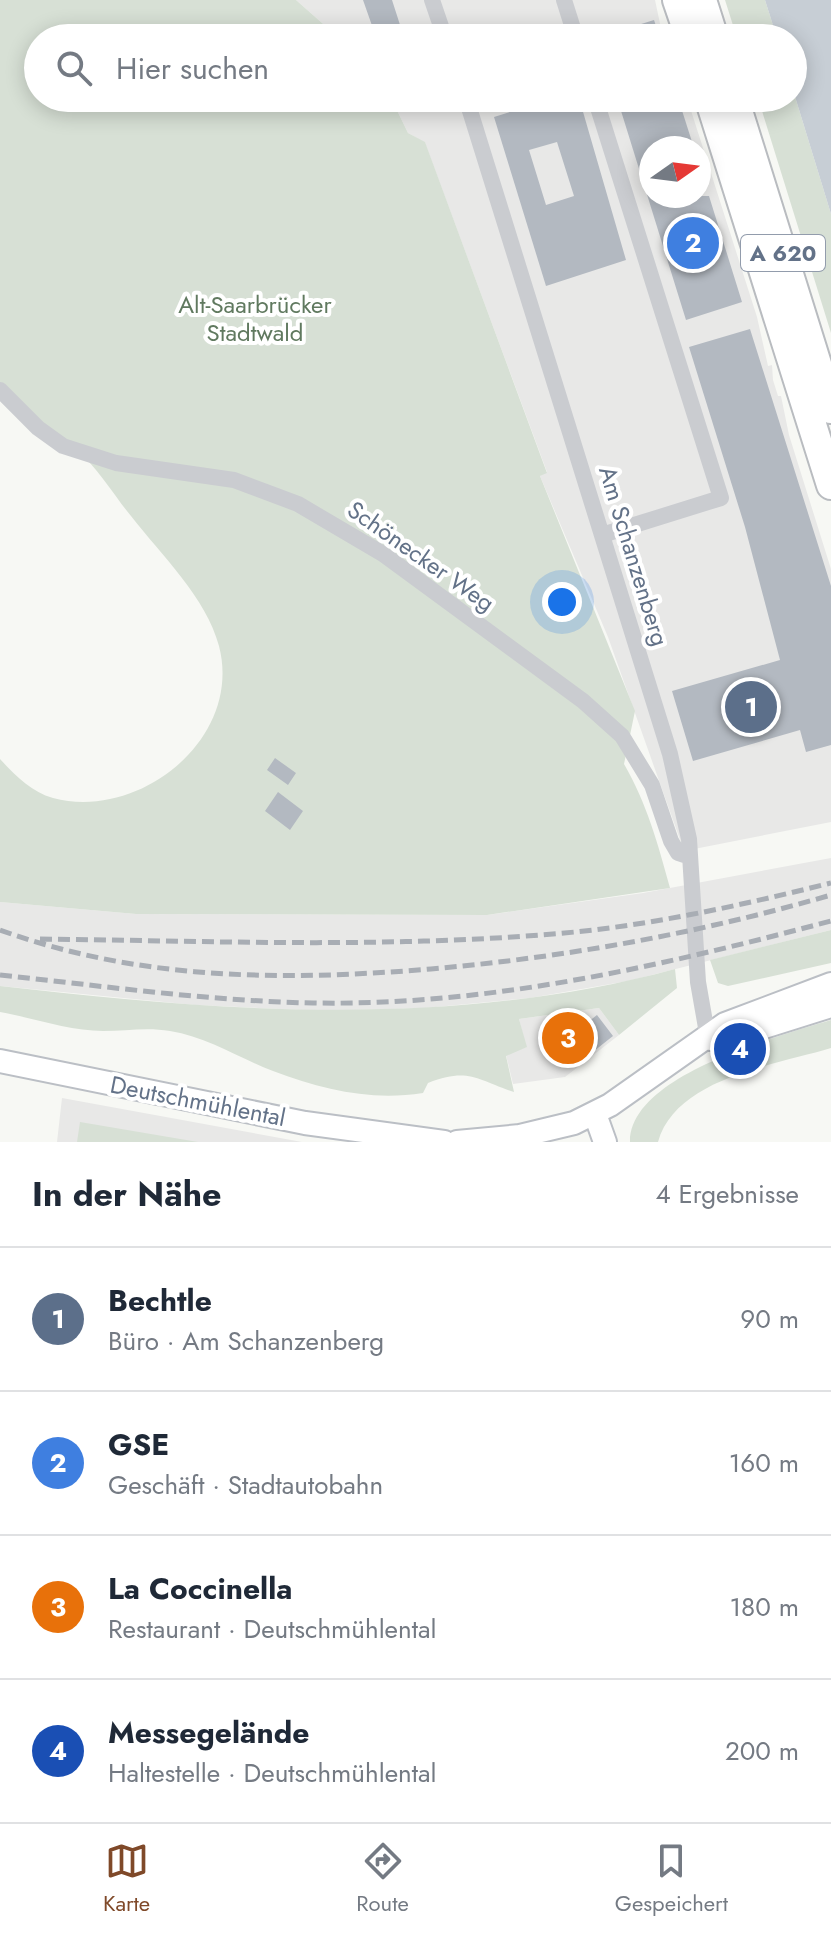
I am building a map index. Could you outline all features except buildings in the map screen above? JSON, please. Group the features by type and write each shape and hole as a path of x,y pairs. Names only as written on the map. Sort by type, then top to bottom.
{"highway":[{"path":"677,0 685,24"},
{"path":"702,0 710,24"},
{"name":"A 620","path":"713,112 831,485"},
{"name":"A 620","path":"738,112 831,409"}],"main road":[{"path":"457,1142 553,1130 595,1114 708,1039 725,1024 831,984"},
{"path":"708,1039 729,1038 831,1006"},
{"name":"Deutschmühlental","path":"0,1061 305,1123 444,1142"},
{"path":"595,1114 605,1142"}],"street":[{"path":"432,0 440,24"},
{"path":"564,0 572,24"},
{"name":"Am Schanzenberg","path":"470,112 670,754 683,806 690,857 696,966 708,1039"},
{"path":"599,112 721,498 602,535"},
{"name":"Schönecker Weg","path":"0,390 38,428 63,446 116,463 234,480 298,504 383,554 583,701 622,736 652,785 671,841 678,853 690,857"}],"shaded area":[{"path":"296,0 655,0 660,24 323,24"},
{"path":"765,0 831,0 831,214 800,112 807,112 807,24 773,24"},
{"path":"398,112 691,112 699,136 639,136 639,208 711,208 711,173 757,317 768,366 772,365 773,380 778,396 781,396 789,435 831,569 831,822 684,851 608,637 540,476 547,472 425,143 408,133"},
{"path":"831,858 831,930 628,981 530,998 425,1008 323,1011 195,1005 0,986 0,902 136,914 487,915 643,893"},
{"path":"599,1008 619,1035 565,1077 513,1084 506,1055 526,1047 519,1019"},
{"path":"62,1098 302,1142 57,1142"}],"green space":[{"name":"Alt-Saarbrücker Stadtwald","path":"0,0 296,0 323,24 24,24 24,112 398,112 408,133 425,142 547,473 540,476 635,711 624,764 645,809 670,888 487,915 136,914 0,902 0,759 31,787 53,798 86,802 119,797 150,784 178,765 200,741 215,712 222,680 219,646 213,628 182,578 86,459 0,391"},
{"path":"725,0 765,0 773,24 733,24"},
{"path":"762,112 800,112 831,214 831,333"},
{"path":"831,930 831,963 728,986 718,983 710,960"},
{"path":"675,969 677,988 619,1035 599,1008 519,1019 527,1047 506,1056 514,1092 472,1077 454,1076 428,1083 423,1093 366,1095 292,1078 184,1034 153,1029 90,1030 0,1012 0,986 254,1008 423,1008 508,1001 592,988"},
{"path":"831,1020 831,1048 730,1077 685,1103 668,1120 658,1142 630,1142 636,1118 654,1097 679,1078 744,1048"},
{"path":"80,1122 198,1142 77,1142"}],"railway":[{"path":"40,939 308,943 508,937 640,924 831,883"},
{"path":"0,930 53,947 160,968 267,975 376,973 533,958 633,942 732,921 831,895"},
{"path":"0,975 234,999 313,1003 445,998 639,968 831,921"}],"place":[{"name":"GSE","path":"693,243"},
{"name":"Bechtle","path":"751,707"},
{"name":"La Coccinella","path":"568,1038"},
{"name":"Messegelände","path":"740,1049"}]}
